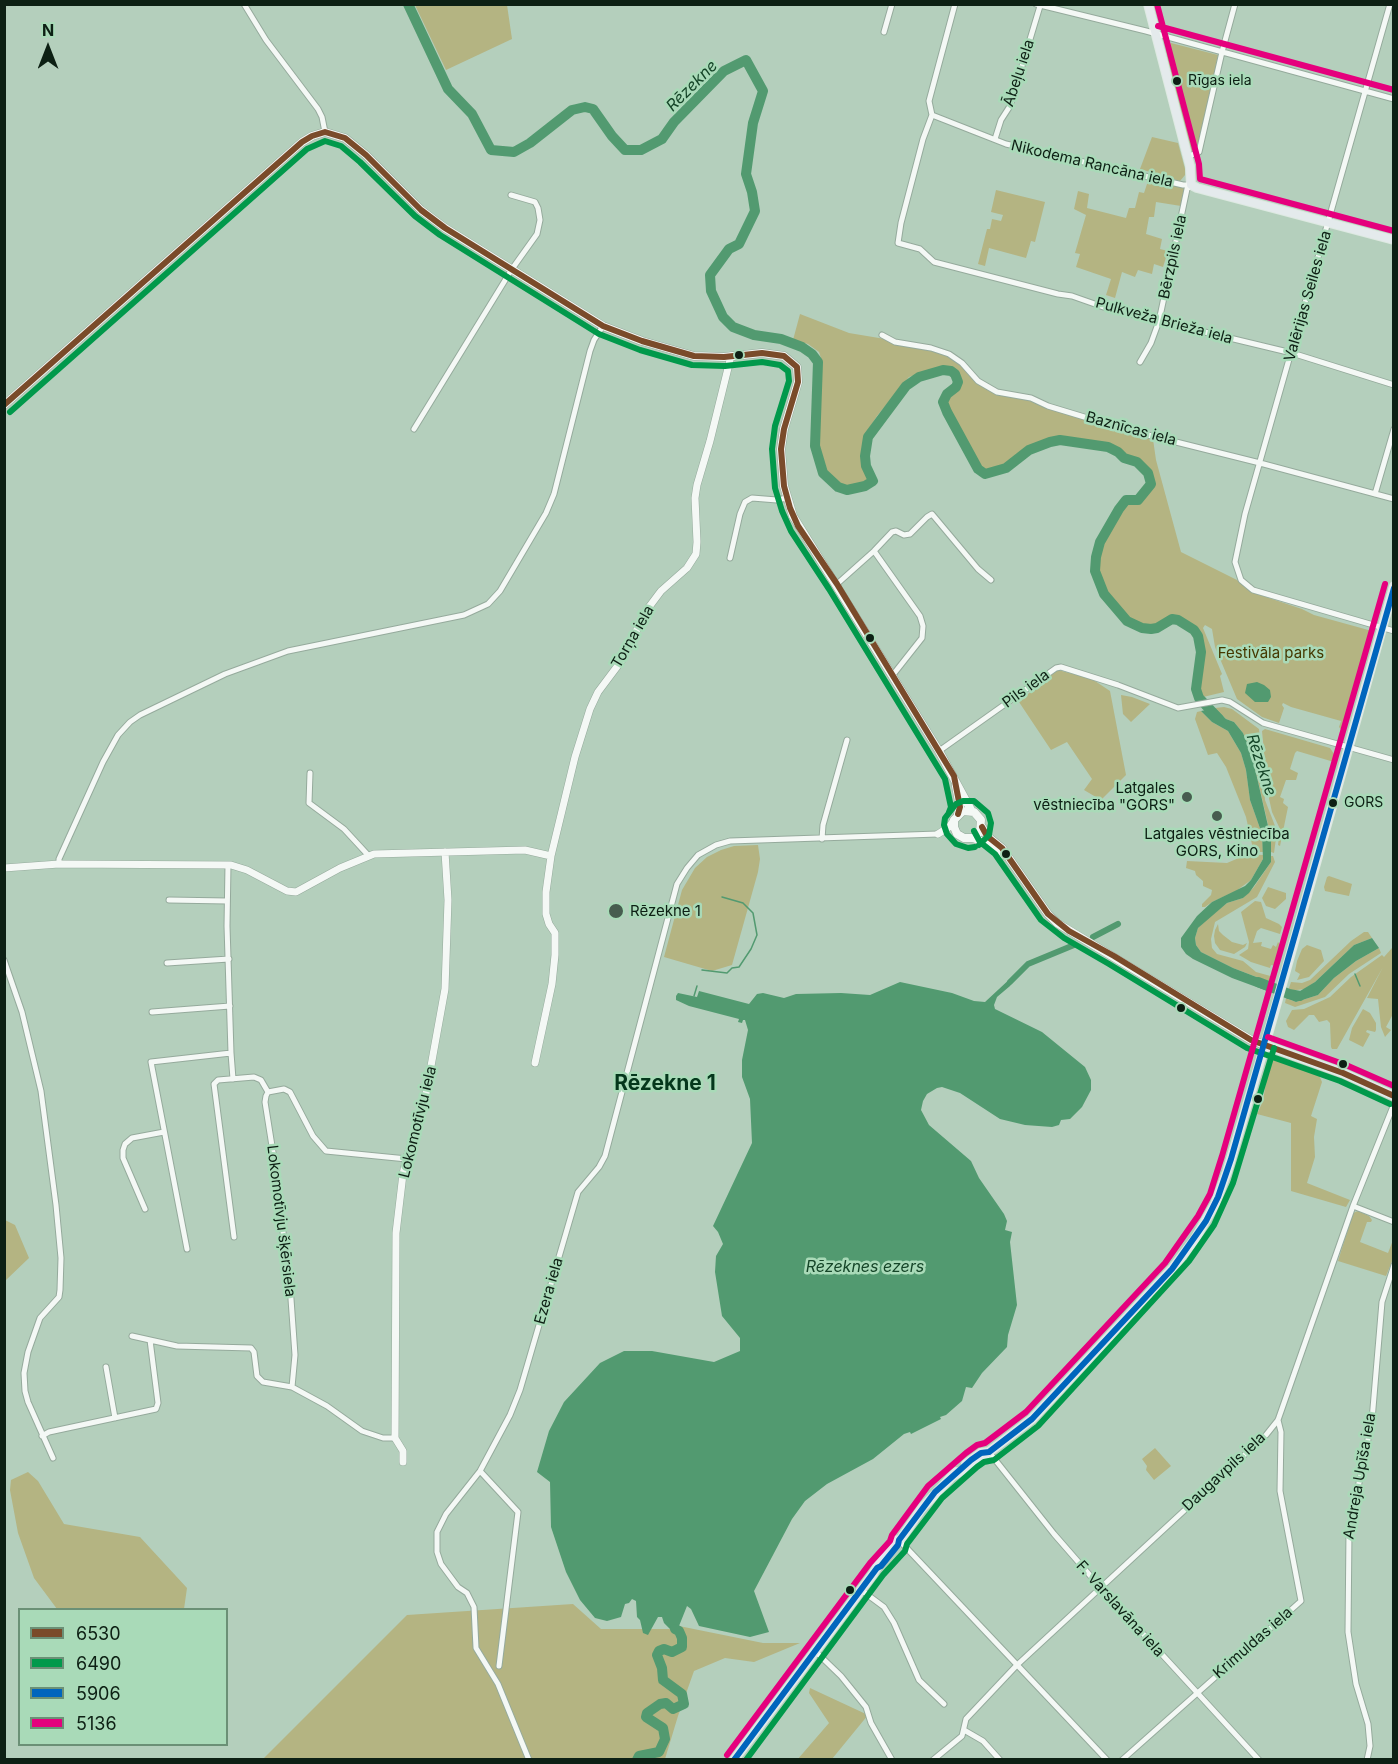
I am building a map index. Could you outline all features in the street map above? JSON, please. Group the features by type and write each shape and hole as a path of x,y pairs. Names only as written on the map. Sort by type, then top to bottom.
{"main road":[{"path":"1148,4 1187,157 1191,184"},
{"path":"4,405 302,142 325,132 351,141 421,210 456,236 603,326 642,341 694,356 735,356 762,353 784,356 797,367 798,382 784,429 781,449 787,498 798,526 837,584 939,751 971,810 980,817 987,836 1002,848 1057,923 1251,1040 1343,1072 1394,1096"},
{"name":"Nikodema Rancāna iela","path":"1191,184 1197,188 1394,240"},
{"path":"734,1760 877,1568 898,1545 899,1540 935,1492 953,1476 984,1458 1032,1419 1163,1279 1195,1239 1215,1204 1227,1172 1265,1045 1394,586"},
{"path":"957,784 960,807 954,827 957,834 964,838 984,842 1007,857"},
{"path":"956,817 965,810 971,810"},
{"path":"973,838 982,827"}],"street":[{"path":"244,4 266,40 318,109 325,132"},
{"path":"884,32 892,4"},
{"path":"932,115 929,101 955,4"},
{"path":"1187,157 1199,152 1235,4"},
{"name":"Valērijas Seiles iela","path":"1382,627 1259,592 1246,585 1237,574 1235,560 1245,514 1390,4"},
{"path":"1038,5 1394,99"},
{"name":"Ābeļu iela","path":"995,139 1001,120 1010,106 1038,5"},
{"name":"Nikodema Rancāna iela","path":"932,115 1006,144 1184,185 1191,184"},
{"name":"Pulkveža Brieža iela","path":"932,115 923,139 898,243 920,249 934,262 1072,296 1109,309 1292,353 1394,385"},
{"name":"Bērzpils iela","path":"1140,362 1151,343 1159,321 1187,189 1191,184"},
{"path":"414,429 512,269 537,234 540,220 535,202 511,195"},
{"path":"58,864 103,762 118,735 140,715 225,674 288,651 464,615 488,604 500,591 546,513 554,494 594,340 603,326"},
{"name":"Baznīcas iela","path":"882,335 895,342 931,348 949,354 962,363 978,381 997,392 1031,398 1048,406 1124,429 1394,499"},
{"name":"Torņa iela","path":"535,1063 552,984 555,955 555,933 549,924 545,906 551,856 574,757 598,692 622,660 646,611 661,591 687,568 696,554 695,498 697,485 735,356"},
{"path":"1375,494 1394,429"},
{"path":"730,558 745,502 753,498 777,500 787,498"},
{"path":"837,584 894,531 904,535 910,534 932,514 978,569 991,580"},
{"path":"874,551 920,616 923,626 922,638 892,676"},
{"path":"1382,627 1394,631"},
{"name":"Pils iela","path":"939,751 1056,668 1066,668 1178,708 1222,700 1230,702 1263,723 1347,747"},
{"path":"847,740 823,825 822,839 957,834"},
{"path":"1347,747 1394,760"},
{"path":"310,773 309,803 344,829 368,855"},
{"path":"938,834 949,827 956,817"},
{"name":"Ezera iela","path":"529,1760 498,1684 476,1648 474,1607 467,1593 458,1587 441,1564 436,1540 441,1524 480,1471 510,1415 520,1390 578,1192 600,1167 605,1156 677,884 690,863 708,849 730,841 822,839"},
{"path":"4,868 58,864 228,865 241,867 287,891 296,892 368,855 525,850 551,856"},
{"name":"Lokomotīvju iela","path":"403,1462 403,1451 395,1438 396,1233 407,1159 423,1110 445,989 448,900 445,852"},
{"path":"228,865 227,901 233,1078"},
{"path":"169,900 227,901"},
{"path":"167,963 229,959"},
{"path":"4,960 22,1012 41,1091 56,1205 61,1258 59,1297 40,1317 28,1352 24,1373 25,1391 52,1458"},
{"path":"152,1012 230,1006"},
{"path":"187,1249 151,1062 231,1053"},
{"path":"234,1237 214,1086 218,1080 258,1078 268,1092 284,1089 290,1092 313,1136 326,1151 407,1159"},
{"name":"Lokomotīvju šķērsiela","path":"268,1092 265,1102 279,1200 295,1351 292,1387"},
{"name":"Daugavpils iela","path":"933,1760 962,1736 966,1719 1017,1665 1266,1435 1278,1420 1353,1206 1394,1104"},
{"path":"145,1209 123,1158 123,1150 125,1143 132,1138 165,1132"},
{"path":"1353,1206 1394,1222"},
{"name":"Andreja Upīša iela","path":"1367,1760 1370,1746 1368,1724 1356,1684 1348,1632 1349,1531 1372,1420 1382,1302 1394,1265"},
{"path":"132,1336 177,1346 248,1347 254,1352 259,1379 266,1383 292,1387 327,1406 362,1431 383,1438 395,1438"},
{"path":"42,1436 49,1432 157,1407 150,1340"},
{"path":"106,1367 115,1418"},
{"name":"Krimuldas iela","path":"1122,1760 1301,1601 1280,1491 1281,1432 1278,1420"},
{"name":"F. Varslavāna iela","path":"989,1452 1054,1534 1101,1588 1259,1760"},
{"path":"480,1471 518,1512 499,1666"},
{"path":"899,1540 1107,1760"},
{"path":"861,1590 884,1607 894,1623 919,1680 944,1704"},
{"path":"815,1651 841,1676 866,1707 871,1723 892,1760"},
{"path":"964,1730 982,1741 1000,1760"}],"green space":[{"path":"415,5 507,5 512,39 446,70"},
{"path":"1171,43 1218,55 1199,149 1192,152 1168,60 1166,49"},
{"path":"1152,137 1178,143 1185,169 1185,175 1180,181 1140,169"},
{"path":"1149,178 1186,187 1181,206 1156,202 1154,217 1149,217 1146,234 1162,239 1160,249 1168,251 1163,267 1154,264 1152,274 1138,270 1135,277 1122,272 1115,298 1106,295 1111,279 1076,267 1080,254 1075,253 1086,215 1074,209 1078,191 1089,194 1087,208 1126,218 1129,208 1135,208 1139,192 1144,193"},
{"path":"996,190 1045,202 1035,242 1031,241 1026,258 989,248 985,266 978,264 987,229 990,229 992,219 1001,221 1003,215 991,212"},
{"name":"Festivāla parks","path":"800,314 849,333 949,354 978,381 997,392 1031,398 1153,439 1156,460 1181,552 1237,580 1251,592 1314,615 1372,631 1343,732 1339,727 1341,721 1283,703 1284,708 1279,723 1262,717 1237,699 1215,647 1212,629 1205,625 1203,628 1222,674 1220,676 1224,692 1199,698 1195,681 1201,655 1197,634 1190,626 1172,619 1157,628 1142,628 1120,615 1100,586 1096,559 1107,529 1126,500 1138,500 1149,487 1151,484 1149,476 1137,462 1124,458 1108,447 1060,440 1030,450 1006,468 985,474 978,469 943,402 959,389 959,372 945,366 909,377 877,416 863,438 863,467 866,466 873,481 838,487 819,465 815,446 822,361 819,352 808,344 793,340"},
{"path":"1058,670 1092,679 1110,691 1126,775 1101,800 1084,790 1092,779 1067,742 1051,750 1019,702"},
{"path":"1121,695 1150,704 1131,722 1123,714"},
{"path":"1215,708 1232,709 1259,729 1265,800 1277,831 1274,853 1271,852 1271,839 1251,751 1243,733 1234,722 1226,719"},
{"path":"1201,711 1212,722 1228,731 1241,753 1250,800 1262,834 1263,852 1253,849 1246,817 1226,767 1217,753 1208,755 1195,719 1197,712"},
{"path":"1265,729 1330,748 1336,757 1334,762 1297,751 1295,753 1290,769 1298,773 1296,780 1286,780 1280,797 1284,799 1283,803 1288,807 1280,846 1278,845 1280,829 1272,812 1268,794 1262,731"},
{"path":"758,845 760,859 758,872 732,965 712,971 664,957 682,890 695,868 707,857 721,850 734,846"},
{"path":"1248,854 1263,855 1251,880 1236,891 1202,907 1212,890 1203,886 1203,881 1195,871 1186,868 1187,861 1227,863"},
{"path":"1270,856 1273,856 1275,862 1257,897 1215,922 1211,939 1212,948 1217,954 1243,961 1256,972 1274,977 1272,983 1233,968 1201,952 1196,945 1195,938 1198,928 1207,919 1227,903 1243,898 1254,887 1271,862"},
{"path":"1329,876 1352,884 1349,896 1325,891 1324,887"},
{"path":"1268,887 1286,893 1286,899 1275,909 1266,906 1262,898"},
{"path":"1255,901 1261,902 1266,918 1282,927 1280,934 1261,928 1257,931 1253,943 1262,942 1261,946 1271,949 1273,945 1276,947 1278,942 1282,947 1277,966 1271,965 1270,968 1251,962 1239,955 1248,949 1249,942 1241,912"},
{"path":"1218,924 1219,931 1223,935 1232,942 1243,945 1247,943 1245,947 1234,954 1220,950 1215,943 1214,936"},
{"path":"1364,932 1368,932 1372,938 1354,945 1305,989 1288,991 1291,982 1302,983 1310,980 1351,941"},
{"path":"1307,945 1321,950 1324,961 1309,977 1297,980 1300,974 1295,971 1297,961 1302,949"},
{"path":"1379,948 1381,953 1349,974 1325,997 1295,1007 1285,1003 1286,998 1296,1002 1318,995 1334,978 1356,961"},
{"path":"1392,948 1394,950 1393,1014 1386,1027 1391,1030 1385,1037 1381,1027 1378,999 1367,998 1383,967 1337,1049 1331,1047 1330,1023 1327,1020 1319,1022 1314,1015 1309,1015 1294,1030 1288,1027 1286,1021 1292,1010 1304,1009 1330,997 1351,977 1382,955 1384,957"},
{"path":"1363,1009 1370,1013 1376,1023 1376,1030 1375,1032 1367,1030 1366,1032 1370,1034 1363,1047 1349,1040 1352,1028"},
{"path":"1273,1059 1319,1075 1322,1082 1311,1116 1317,1119 1314,1137 1315,1157 1307,1183 1350,1200 1346,1207 1291,1191 1291,1123 1257,1114 1263,1101 1267,1075"},
{"path":"1358,1211 1372,1220 1367,1222 1360,1242 1388,1253 1393,1240 1393,1259 1386,1276 1338,1261 1353,1213"},
{"path":"5,1220 15,1225 29,1258 5,1281"},
{"path":"1155,1448 1171,1466 1154,1480 1146,1470 1147,1466 1142,1459"},
{"path":"28,1472 38,1481 64,1524 140,1537 187,1588 184,1608 56,1608 34,1578 18,1533 10,1490 11,1480"},
{"path":"573,1604 601,1629 675,1629 679,1626 763,1643 800,1643 754,1662 725,1658 694,1671 665,1759 262,1760 407,1615"},
{"path":"810,1688 868,1715 832,1759 797,1760 829,1723 809,1693"}],"water":[{"path":"1257,682 1270,690 1271,697 1268,702 1255,702 1245,693 1247,684"},
{"path":"1215,708 1226,719 1234,722 1243,733 1251,751 1271,839 1271,862 1249,893 1243,898 1227,903 1198,928 1195,938 1196,945 1201,952 1233,968 1272,983 1270,992 1232,978 1193,959 1181,947 1181,938 1197,916 1212,902 1245,886 1263,859 1262,834 1250,800 1241,753 1228,731 1212,722 1201,711"},
{"path":"1372,938 1379,948 1356,961 1334,978 1318,995 1296,1002 1286,998 1288,991 1300,991 1315,982 1354,945"},
{"name":"Rēzeknes ezers","path":"1013,976 1016,978 1010,986 997,997 995,1009 1042,1032 1085,1067 1091,1080 1091,1090 1082,1107 1070,1119 1061,1120 1059,1125 1052,1127 1025,1125 1000,1119 960,1093 942,1087 927,1094 921,1110 929,1125 971,1161 979,1178 1004,1214 1007,1221 1005,1230 1012,1232 1010,1242 1017,1305 1008,1335 1007,1347 982,1373 972,1388 966,1387 962,1401 946,1415 940,1417 941,1419 911,1434 910,1432 904,1434 873,1459 827,1484 805,1501 792,1519 754,1591 769,1632 750,1637 699,1626 691,1609 687,1606 679,1626 675,1629 670,1629 662,1617 658,1617 648,1635 643,1633 637,1617 636,1601 632,1599 625,1604 621,1617 607,1621 595,1618 580,1600 566,1572 551,1527 550,1482 537,1472 549,1431 564,1402 600,1363 624,1351 652,1351 714,1362 740,1351 740,1338 722,1316 715,1272 716,1256 723,1244 713,1226 752,1143 750,1099 742,1077 742,1060 748,1030 745,1020 742,1023 738,1022 739,1019 689,1006 676,1000 676,996 678,993 697,997 699,991 749,1004 757,994 763,993 784,998 796,994 870,995 900,982 985,1002"}],"waterway":[{"name":"Rēzekne","path":"408,4 448,89 472,114 491,150 514,152 530,143 572,110 585,107 593,109 625,150 641,150 662,139 674,122 724,71 746,60 763,91 753,123 746,174 755,211 739,244 729,249 710,275 711,291 723,317 733,327 754,335 781,339 802,347 818,362 815,446 823,473 838,487 847,490 865,486 873,481 866,466 868,437 906,386 919,377 943,370 955,374 958,382 943,402 947,412 978,469 985,474 1006,468 1029,450 1060,440 1108,447 1124,458 1137,462 1148,473 1151,484 1138,500 1126,500 1119,509 1100,542 1095,571 1104,594 1127,621 1142,628 1151,629 1172,619 1194,630 1198,636 1201,652 1196,689 1199,698 1219,719"},
{"path":"702,970 727,973 732,968 739,967 757,935 753,913 743,903 722,897"},
{"path":"1093,937 1118,924"},
{"path":"1010,982 1028,964 1074,945"},
{"path":"1355,974 1360,986"},
{"name":"Rēzekne","path":"1258,982 1300,996"},
{"path":"694,996 697,986"},
{"path":"637,1760 639,1756 659,1752 665,1739 663,1728 646,1717 647,1713 660,1704 666,1703 673,1709 684,1704 682,1694 663,1680 662,1668 657,1655 664,1649 672,1652 682,1647 682,1638 679,1631 675,1629"}],"transit line":[{"name":"5136","path":"1157,4 1199,164 1200,179 1394,231"},
{"name":"5136","path":"1158,26 1394,90"},
{"name":"6530","path":"4,405 302,142 325,132 345,138 366,155 421,210 445,228 603,326 642,341 694,356 724,357 762,353 784,356 797,367 798,382 784,429 781,449 784,486 790,508 798,526 837,584 954,776 960,807 958,814"},
{"name":"6490","path":"10,412 307,149 325,141 341,146 415,216 440,235 599,334 640,350 692,365 725,366 762,362 780,365 788,371 789,381 775,426 772,449 775,488 782,511 791,531 945,779 951,807 949,812"},
{"name":"5136","path":"727,1755 870,1563 890,1541 928,1486 966,1453 977,1445 985,1443 1026,1412 1165,1263 1198,1216 1210,1194 1222,1156 1385,584"},
{"name":"5906","path":"734,1760 877,1568 898,1545 899,1540 935,1492 971,1460 981,1453 989,1452 1032,1419 1172,1269 1206,1221 1218,1197 1231,1159 1394,588"},
{"name":"6490","path":"975,847 968,848 956,844 947,834 944,825 945,818 956,804 963,801 974,801 988,813 991,823 989,835 979,845"},
{"name":"6530","path":"982,827 987,836 1002,848 1048,914 1069,931 1251,1040 1343,1073 1394,1096"},
{"name":"6490","path":"974,831 980,842 995,854 1041,920 1064,938 1247,1048 1340,1081 1390,1104"},
{"name":"5136","path":"1268,1037 1346,1065 1394,1086"},
{"name":"6490","path":"746,1760 883,1575 905,1551 907,1544 942,1498 977,1467 984,1462 994,1460 1038,1426 1189,1261 1214,1225 1233,1183 1274,1048"}],"place":[{"name":"Rīgas iela","path":"1177,81"},
{"name":"Latgales vēstniecība \"GORS\"","path":"1187,797"},
{"name":"GORS","path":"1333,803"},
{"name":"Latgales vēstniecība GORS, Kino","path":"1217,816"},
{"name":"Rēzekne 1","path":"616,911"}],"district":[{"name":"Rēzekne 1","path":"665,1084"}]}
